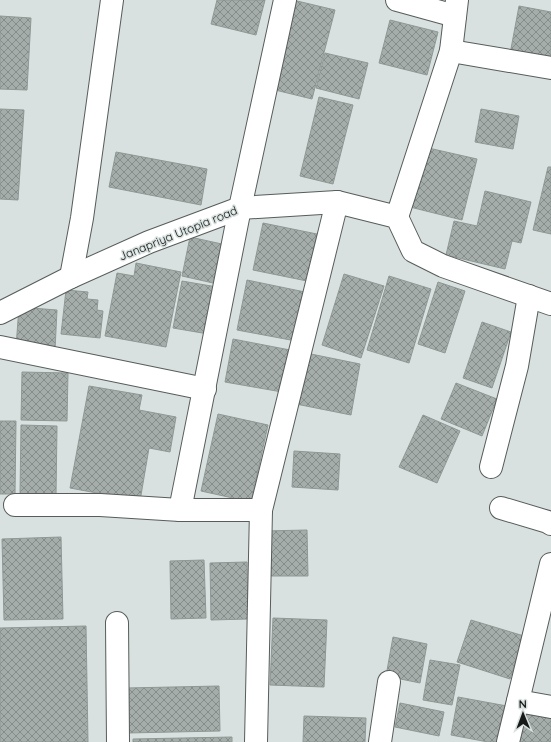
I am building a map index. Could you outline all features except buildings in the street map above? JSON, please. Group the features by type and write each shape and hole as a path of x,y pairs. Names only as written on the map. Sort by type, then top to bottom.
{"street":[{"path":"71,277 82,218 112,0"},
{"path":"180,510 240,208 285,0"},
{"path":"397,0 456,8 451,51 397,217 413,251 443,266 551,304"},
{"path":"451,51 551,68"},
{"path":"256,742 260,510 336,202"},
{"name":"Janapriya Utopia road","path":"0,313 71,277 149,242 240,208 336,202 397,217"},
{"path":"491,467 517,366 529,296"},
{"path":"0,346 205,389"},
{"path":"15,505 100,505 180,510 260,510"},
{"path":"501,508 551,524"},
{"path":"508,742 551,564"},
{"path":"117,623 118,742"},
{"path":"380,742 389,682"},
{"path":"518,701 551,707"}]}
